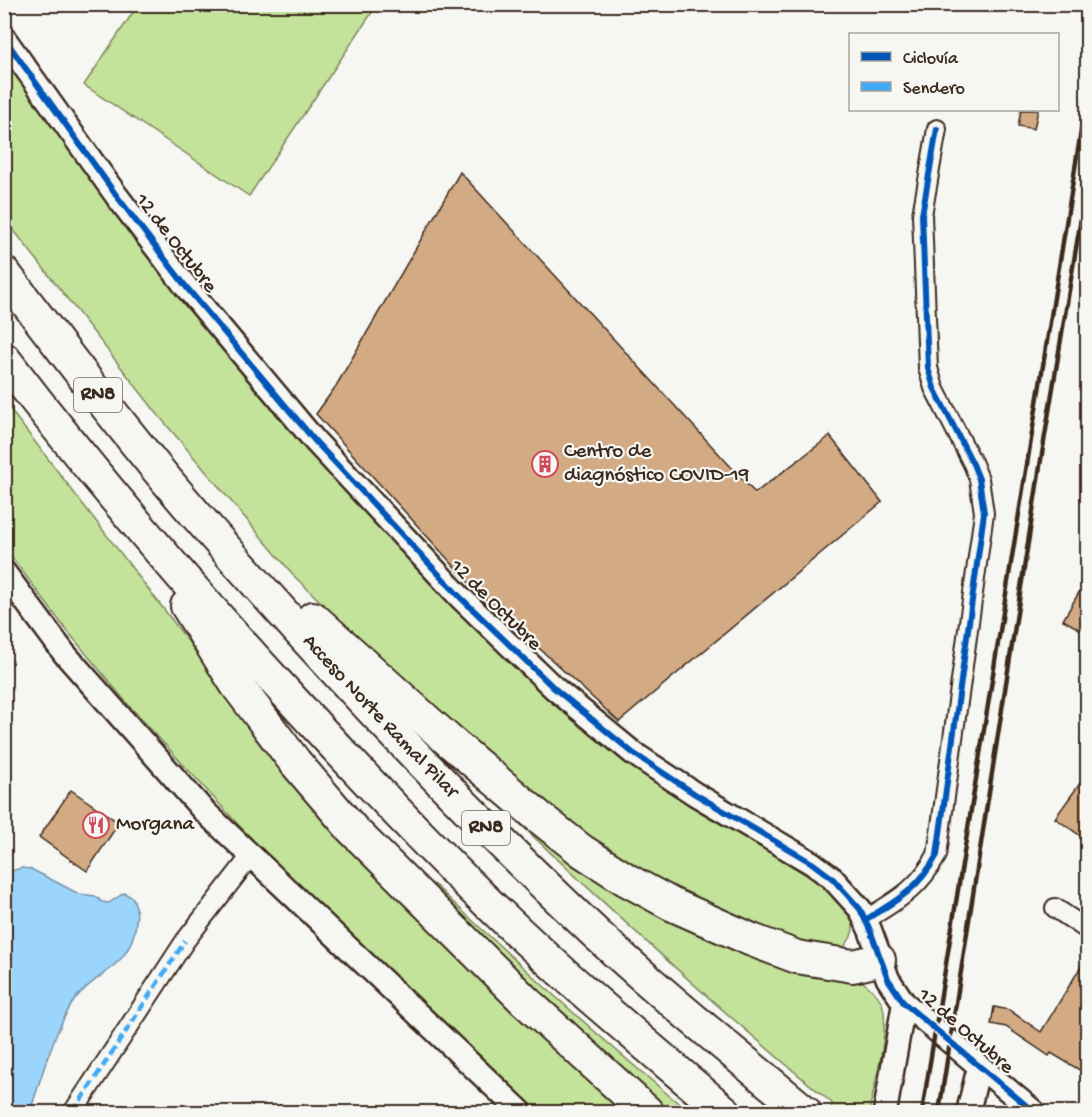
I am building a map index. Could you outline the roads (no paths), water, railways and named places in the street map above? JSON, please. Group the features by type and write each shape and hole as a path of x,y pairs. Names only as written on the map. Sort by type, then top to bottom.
{"highway":[{"name":"Acceso Norte Ramal Pilar","path":"4,273 96,393 196,514 369,707 470,812 577,916 678,1006 805,1113"},
{"name":"RN8","path":"4,358 125,509 225,625 341,752 488,903 542,954 724,1113"},
{"path":"125,509 236,684 295,762 352,829 524,1000 647,1113"},
{"path":"196,514 447,739 565,837 627,880 681,909 798,957 853,966 879,960"}],"street":[{"name":"12 de Octubre","path":"4,38 116,195 186,288 315,441 460,597 554,688 633,753 695,794 812,863 847,893 860,909 879,960 904,1003 1034,1113"},
{"path":"865,920 909,892 927,874 937,855 984,513 979,479 934,388 928,368 922,215 938,129"},
{"path":"4,572 64,653 203,810 521,1113"},
{"path":"73,1113 185,941 250,857"},
{"path":"1055,908 1088,930"},
{"path":"885,1113 904,1003"},
{"path":"968,1113 979,1066"}],"water":[{"path":"21,868 31,869 79,894 95,896 102,902 109,903 124,893 133,898 137,917 126,953 84,989 69,1009 56,1036 28,1112 5,1112 5,873"}],"railway":[{"path":"922,1112 1088,88"},
{"path":"939,1112 1040,466 1088,176"}],"place":[{"name":"Centro de diagnóstico COVID-19","path":"545,464"},
{"name":"Morgana","path":"96,825"}]}
